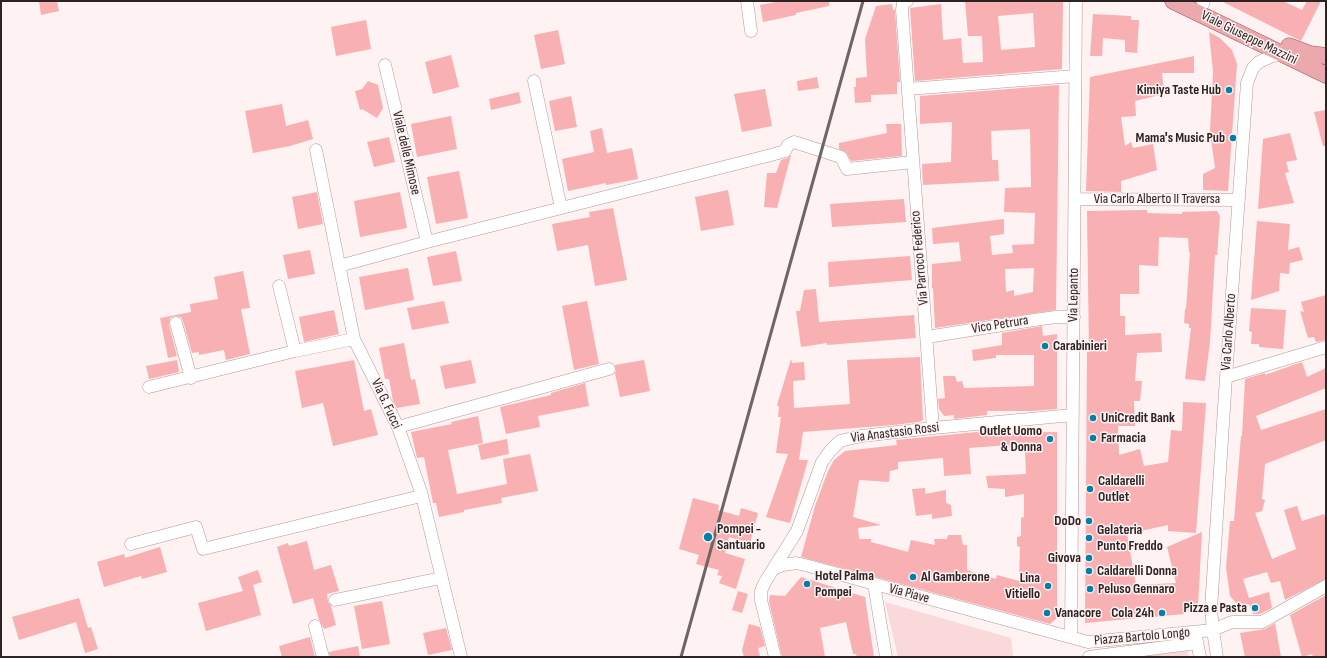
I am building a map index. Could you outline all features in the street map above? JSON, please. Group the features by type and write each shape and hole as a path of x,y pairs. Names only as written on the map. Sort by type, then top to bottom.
{"main road":[{"name":"Viale Giuseppe Mazzini","path":"1173,1 1326,74"},
{"name":"Viale Giuseppe Mazzini","path":"1201,2 1301,52 1317,56 1326,56"}],"street":[{"path":"747,1 752,30"},
{"name":"Via Parroco Federico","path":"907,1 903,3 902,10 933,428"},
{"name":"Via Lepanto","path":"1071,637 1076,1"},
{"name":"Via Carlo Alberto","path":"1212,630 1211,609 1247,83 1253,68 1259,62 1272,56 1282,54"},
{"name":"Viale delle Mimose","path":"385,65 427,242"},
{"path":"908,89 1075,76"},
{"path":"534,81 561,208"},
{"path":"339,266 427,242 771,155 785,151 788,145 794,142 841,157 847,168 913,162"},
{"name":"Via G. Fucci","path":"316,150 354,338 398,427 422,496 461,657"},
{"name":"Via Carlo Alberto II Traversa","path":"1075,199 1239,200"},
{"path":"279,286 295,352"},
{"name":"Vico Petrura","path":"927,337 1056,317 1074,317"},
{"path":"176,323 191,378"},
{"path":"149,388 354,338"},
{"path":"1226,377 1326,348"},
{"path":"398,427 609,369"},
{"name":"Via Anastasio Rossi","path":"775,657 761,600 761,591 765,582 797,531 822,462 840,441 861,436 1073,415"},
{"path":"130,544 196,527 204,549 422,496"},
{"name":"Via Piave","path":"773,569 783,565 796,564 1046,631"},
{"path":"335,600 441,578"},
{"path":"874,584 886,657"},
{"name":"Piazza Bartolo Longo","path":"1046,631 1088,642 1196,637 1232,622 1262,622 1326,586"},
{"path":"315,626 323,657"},
{"path":"1212,630 1217,657"},
{"path":"1089,655 1196,637 1200,657"}],"shaded area":[{"path":"885,602 1011,638 1013,657 898,657"},
{"path":"1187,650 1189,657 1133,657"}],"building":[{"path":"39,1 57,1 59,11 41,15"},
{"path":"781,1 829,1 829,6 763,22 760,5"},
{"path":"965,1 1063,1 1062,69 915,81 910,8 941,4 943,40 961,38 963,63 983,62 982,36 968,36","holes":["1033,13 1035,47 1001,50 998,16"]},
{"path":"1221,1 1283,1 1302,10 1307,1 1321,1 1301,41"},
{"path":"892,4 893,10 895,10 900,82 897,82 897,94 871,95 871,102 855,103 854,87 856,87 856,78 867,77 865,39 876,6"},
{"path":"1093,14 1131,16 1131,20 1139,20 1137,53 1125,52 1125,40 1103,38 1102,56 1090,56"},
{"path":"366,20 371,49 336,56 331,27"},
{"path":"558,30 565,64 541,69 534,35"},
{"path":"1209,32 1220,38 1232,50 1237,64 1228,191 1203,190 1203,174 1215,168 1210,132 1213,72"},
{"path":"451,55 459,87 433,94 425,62"},
{"path":"1194,56 1194,73 1162,73 1164,94 1135,101 1136,116 1121,117 1125,146 1131,142 1133,148 1153,144 1157,170 1121,181 1121,192 1086,191 1090,77"},
{"path":"817,77 819,88 798,91 797,81"},
{"path":"368,81 378,85 383,108 377,118 362,109 360,110 355,91 362,89"},
{"path":"1059,85 1056,310 935,328 932,264 961,261 959,242 933,244 932,228 1004,219 1004,234 990,236 992,255 1013,253 1012,245 1034,244 1035,213 1004,212 1005,188 1031,187 1030,129 991,131 992,160 998,160 999,181 923,185 922,164 951,162 952,122 920,124 920,96","holes":["1034,268 1033,292 1014,296 1014,290 1006,292 1005,269"]},
{"path":"765,89 772,126 742,132 734,94"},
{"path":"519,92 521,103 491,110 489,99"},
{"path":"571,96 577,127 555,131 549,101"},
{"path":"282,104 286,126 308,120 313,139 290,146 253,153 245,111"},
{"path":"1326,110 1326,146 1323,146 1314,112"},
{"path":"451,116 457,149 417,157 411,124"},
{"path":"886,124 901,124 902,156 851,161 846,152 839,149 839,143 887,133"},
{"path":"602,128 607,153 632,148 638,179 606,185 606,183 568,191 562,159 594,152 590,131"},
{"path":"1290,133 1297,160 1286,162 1289,172 1285,173 1294,203 1258,209 1263,139"},
{"path":"389,137 395,162 374,167 367,142"},
{"path":"791,155 777,208 764,207 767,173 776,173 781,160"},
{"path":"459,171 468,218 436,224 427,177"},
{"path":"728,190 734,225 701,231 695,197"},
{"path":"317,192 323,224 298,229 292,197"},
{"path":"400,192 407,228 360,237 354,201"},
{"path":"904,199 906,222 832,227 830,204"},
{"path":"613,208 627,280 595,286 588,245 557,251 552,224 590,217 589,212"},
{"path":"1147,210 1147,213 1182,214 1182,212 1217,211 1220,216 1217,255 1215,255 1210,342 1205,381 1185,379 1191,328 1189,328 1189,324 1184,323 1190,252 1188,238 1159,237 1158,266 1139,265 1139,294 1120,294 1120,316 1125,316 1125,335 1161,333 1162,352 1137,353 1135,381 1142,381 1140,401 1134,401 1135,426 1118,426 1119,455 1140,449 1144,466 1168,462 1171,430 1182,431 1183,402 1206,403 1196,533 1168,531 1168,525 1127,534 1136,585 1176,583 1167,547 1202,532 1198,607 1193,611 1184,610 1184,614 1085,623 1087,352 1089,352 1087,211"},
{"path":"1257,221 1290,224 1288,250 1299,247 1303,260 1290,263 1289,274 1280,273 1279,291 1251,300"},
{"path":"310,250 315,274 288,279 283,255"},
{"path":"456,251 462,281 433,286 427,257"},
{"path":"910,256 912,280 829,287 828,262"},
{"path":"408,268 414,300 365,310 359,277"},
{"path":"243,271 250,308 241,309 250,354 226,360 224,350 199,355 199,352 192,353 183,321 181,317 174,316 170,318 169,325 177,356 168,358 160,318 191,312 190,304 218,299 214,277"},
{"path":"816,289 819,322 914,315 916,338 827,345 827,343 801,347 796,311 800,311 804,290"},
{"path":"1326,295 1326,340 1316,342 1314,337 1308,338 1300,311 1304,312 1301,302"},
{"path":"444,301 449,323 412,330 407,308"},
{"path":"587,301 599,364 574,370 562,306"},
{"path":"1251,308 1286,310 1283,349 1259,347 1259,344 1251,344 1252,332 1249,331"},
{"path":"334,310 339,334 304,342 299,317"},
{"path":"1042,326 1043,336 1057,334 1057,409 1031,411 987,411 987,415 954,419 954,415 944,416 939,409 938,399 945,398 943,376 955,376 957,382 962,381 964,388 1034,386 1034,355 996,355 996,358 973,361 972,350 1002,345 1002,333"},
{"path":"404,343 411,380 415,379 420,404 397,408 393,401 389,379 385,379 379,348"},
{"path":"920,357 923,420 919,422 893,425 803,432 799,460 808,460 790,523 766,517 788,454 776,453 781,417 778,417 779,407 777,405 791,359 792,363 804,362 805,380 793,381 794,408 850,404 847,360"},
{"path":"177,360 179,372 149,379 146,366"},
{"path":"354,360 364,411 371,409 378,435 333,446 323,403 302,408 295,371"},
{"path":"471,360 476,383 445,389 440,366"},
{"path":"644,360 650,391 620,397 615,373 615,365"},
{"path":"1302,362 1307,377 1326,368 1326,388 1256,416 1261,430 1326,409 1326,440 1265,464 1262,499 1265,500 1262,511 1255,513 1272,559 1296,549 1284,510 1297,506 1302,521 1324,514 1326,520 1326,579 1285,600 1280,581 1271,583 1267,572 1243,579 1249,598 1269,592 1272,608 1260,614 1253,614 1249,604 1238,605 1230,596 1226,567 1230,521 1234,521 1242,436 1245,379 1265,373 1265,375"},
{"path":"585,383 589,406 538,416 540,427 506,434 500,407 551,395 551,393"},
{"path":"478,416 483,443 448,450 457,494 507,484 503,459 530,454 538,491 501,498 502,503 464,510 464,512 439,517 436,503 433,503 424,457 417,458 411,432 452,424 451,422"},
{"path":"987,431 987,433 1057,432 1057,618 1050,624 801,557 815,506 828,471 834,460 845,451 897,445 896,440","holes":["1009,445 1010,451 1025,450 1026,474 986,476 988,488 1005,489 1005,497 1024,494 1024,517 1021,518 1021,536 1017,537 1017,546 1020,547 1019,581 997,575 996,579 967,570 967,545 963,545 961,535 948,535 947,539 934,539 935,545 911,540 908,552 871,542 871,539 859,539 858,528 881,525 853,517 859,480 889,482 890,471 898,469 898,462 943,458 944,476 971,474 969,448"]},
{"path":"507,439 509,454 481,460 478,445"},
{"path":"925,488 925,494 946,490 946,503 951,505 952,516 932,519 932,514 916,516 912,489"},
{"path":"693,498 719,505 718,510 739,516 741,508 758,513 750,543 729,537 725,553 745,559 736,589 719,583 722,576 717,575 719,570 696,564 699,555 679,549"},
{"path":"307,541 314,570 331,565 339,591 327,594 328,602 331,606 336,625 324,629 319,620 313,598 293,604 277,547 288,543 289,546"},
{"path":"160,547 167,572 142,579 141,576 104,587 97,562 124,554 125,558"},
{"path":"258,570 262,582 253,585 261,615 206,631 198,603 243,591 238,577"},
{"path":"801,577 865,597 874,657 857,657 856,654 853,654 846,622 820,628 825,657 782,657 769,602 770,595 785,596"},
{"path":"738,591 748,594 742,613 732,610"},
{"path":"1326,595 1326,657 1313,657 1312,654 1302,657 1290,615"},
{"path":"79,598 88,628 91,627 98,649 85,653 76,622 19,640 12,617"},
{"path":"382,601 390,644 362,649 354,606"},
{"path":"1275,623 1281,657 1245,657 1240,633 1265,629"},
{"path":"749,624 760,627 765,646 758,648 760,657 744,657 742,650"},
{"path":"446,628 452,650 428,655 423,633"},
{"path":"310,637 315,657 282,657 279,646"},
{"path":"358,646 360,657 330,657 329,652"}],"railway":[{"path":"681,657 863,1"}],"place":[{"name":"Kimiya Taste Hub","path":"1229,90"},
{"name":"Mama's Music Pub","path":"1233,138"},
{"name":"Carabinieri","path":"1045,346"},
{"name":"UniCredit Bank","path":"1093,418"},
{"name":"Farmacia","path":"1093,438"},
{"name":"Outlet Uomo & Donna","path":"1050,439"},
{"name":"Caldarelli Outlet","path":"1090,489"},
{"name":"DoDo","path":"1089,521"},
{"name":"Pompei - Santuario","path":"708,537"},
{"name":"Gelateria Punto Freddo","path":"1089,538"},
{"name":"Givova","path":"1089,558"},
{"name":"Caldarelli Donna","path":"1089,571"},
{"name":"Al Gamberone","path":"913,577"},
{"name":"Hotel Palma Pompei","path":"807,584"},
{"name":"Lina Vitiello","path":"1048,586"},
{"name":"Peluso Gennaro","path":"1090,589"},
{"name":"Pizza e Pasta","path":"1255,608"},
{"name":"Vanacore","path":"1047,613"},
{"name":"Cola 24h","path":"1162,613"}]}
